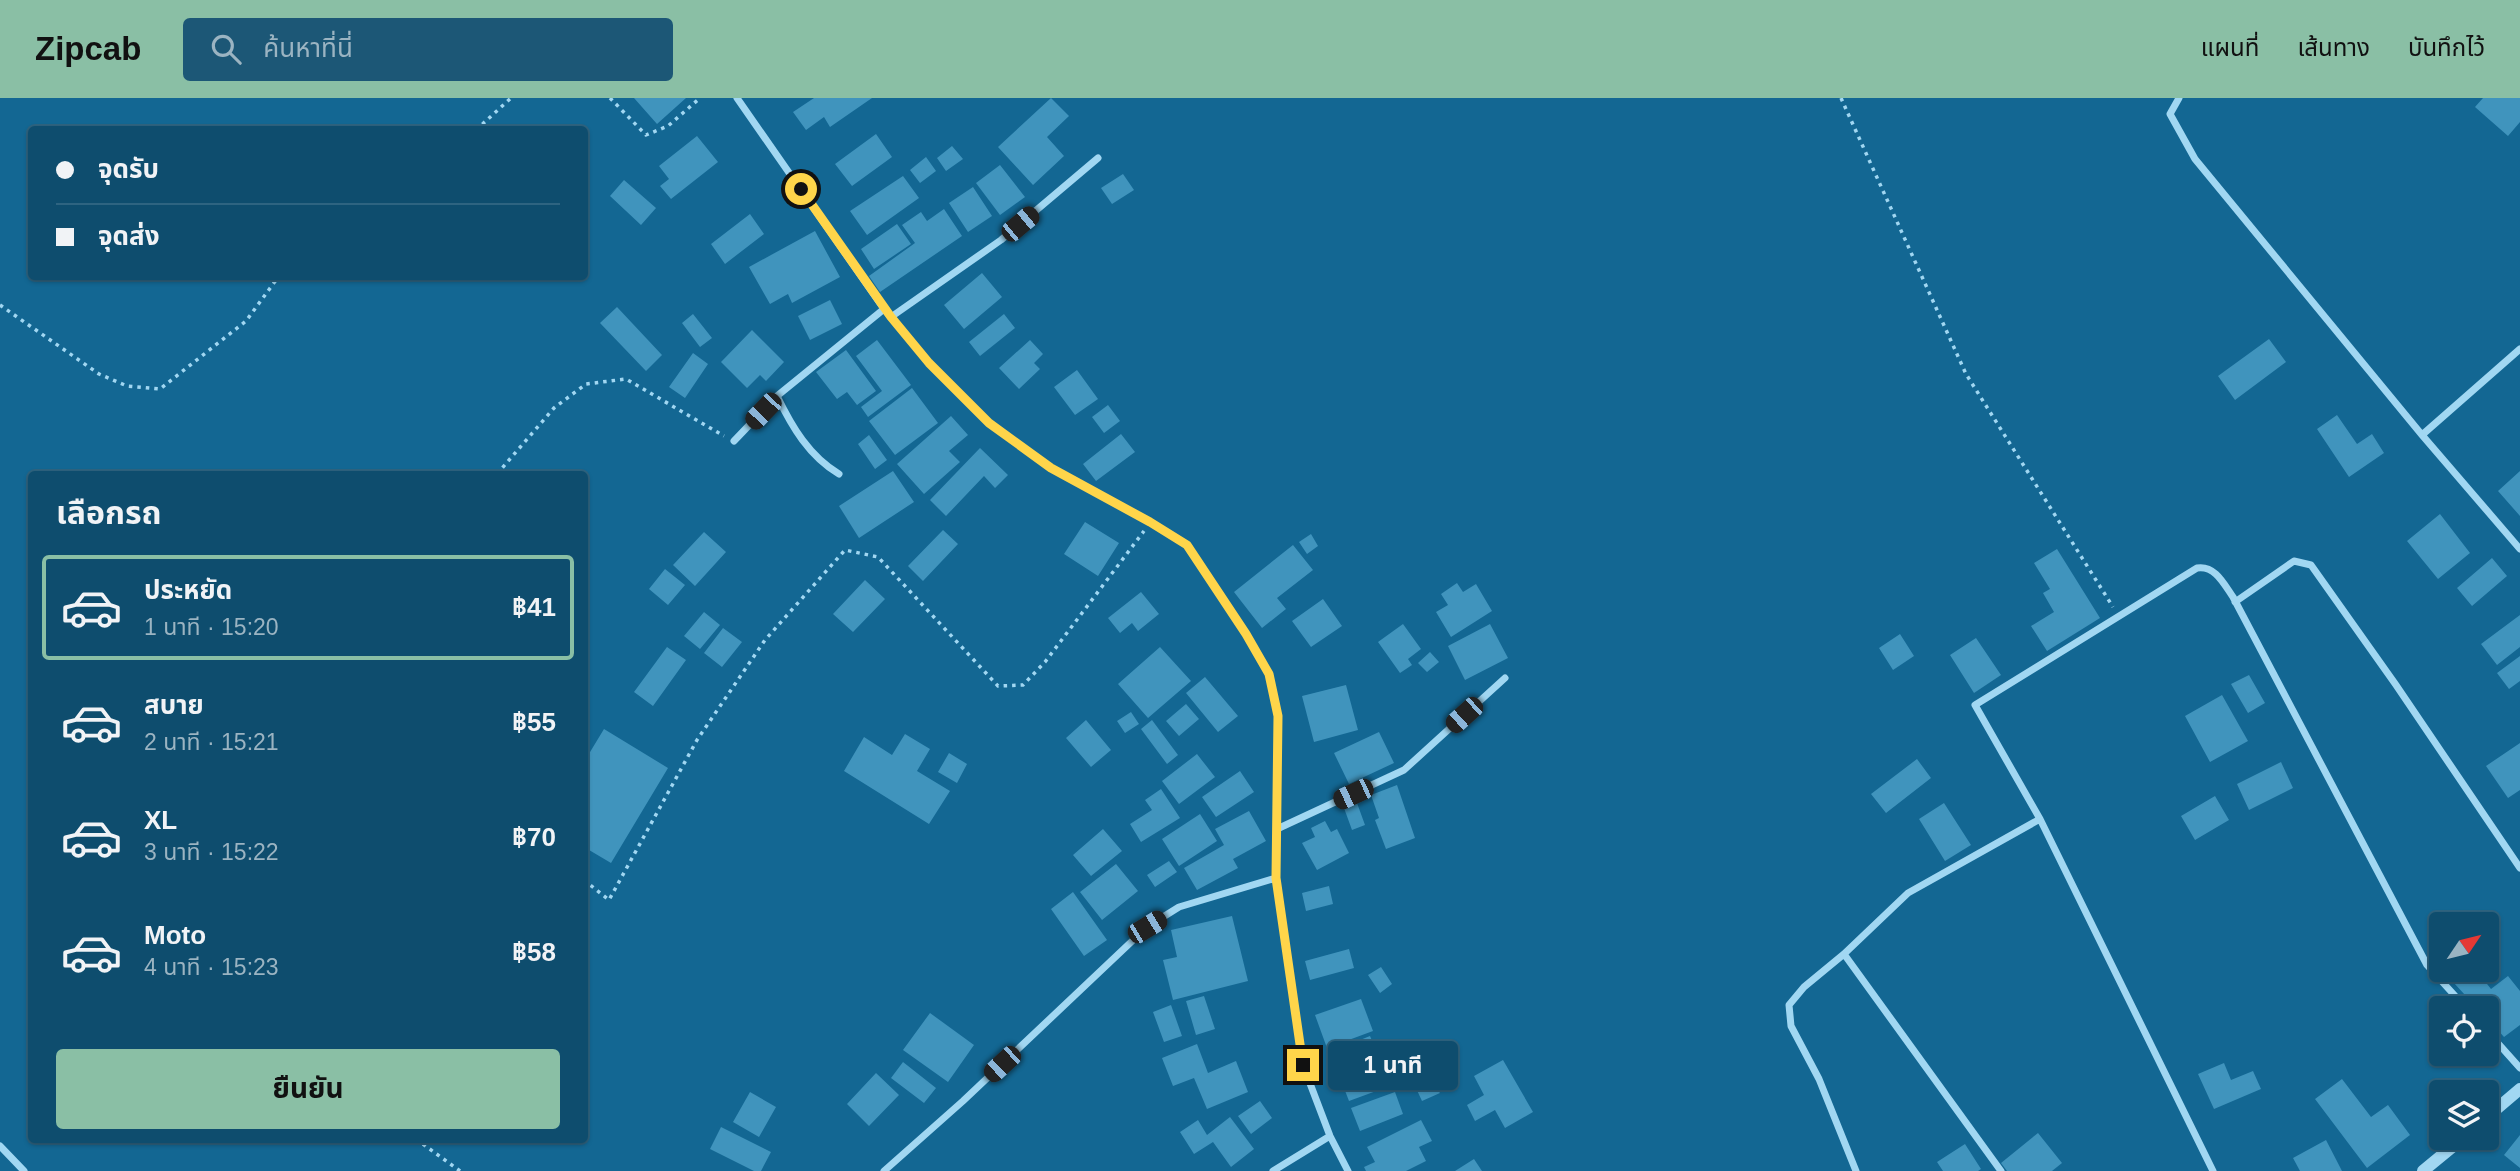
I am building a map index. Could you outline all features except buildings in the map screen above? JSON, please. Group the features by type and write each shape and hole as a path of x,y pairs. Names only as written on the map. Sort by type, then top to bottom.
{"street":[{"path":"737,98 884,309 929,363 989,423 1051,468 1187,545 1269,674 1278,716 1276,878 1303,1065 1330,1136 1348,1171"},
{"path":"2179,98 2170,114 2195,159 2422,435 2520,549"},
{"path":"891,317 1001,240 1098,159"},
{"path":"734,441 778,396 884,309"},
{"path":"2422,435 2520,349"},
{"path":"778,396 789,420 807,447 822,464 839,474"},
{"path":"2235,603 2294,561 2311,565 2520,869"},
{"path":"2213,1171 2040,819 1975,705 2197,568 2205,566 2221,579 2235,603 2427,965 2455,996"},
{"path":"1277,829 1404,770 1504,678"},
{"path":"1856,1171 1819,1079 1791,1026 1789,1005 1804,987 1844,954 1908,893 2040,819"},
{"path":"884,1171 963,1101 1147,927 1179,907 1276,878"},
{"path":"1844,954 2001,1171"},
{"path":"2499,1044 2520,1068"},
{"path":"2499,1107 2520,1089"},
{"path":"1273,1171 1330,1136"},
{"path":"0,1146 24,1171"},
{"path":"2423,1171 2448,1150"}],"path":[{"path":"480,126 511,98"},
{"path":"610,98 646,135 668,126 701,98"},
{"path":"1841,98 1966,374 2119,616"},
{"path":"0,305 99,374 127,386 160,389 246,321 276,280"},
{"path":"500,471 554,408 586,384 626,379 734,441"},
{"path":"588,883 609,900 697,740 765,640 845,550 878,557 998,686 1023,685 1045,662 1150,522"},
{"path":"422,1143 460,1171"}],"route":[{"path":"801,189 891,317 929,363 989,423 1051,468 1187,545 1269,674 1278,716 1276,878 1303,1065"}]}
